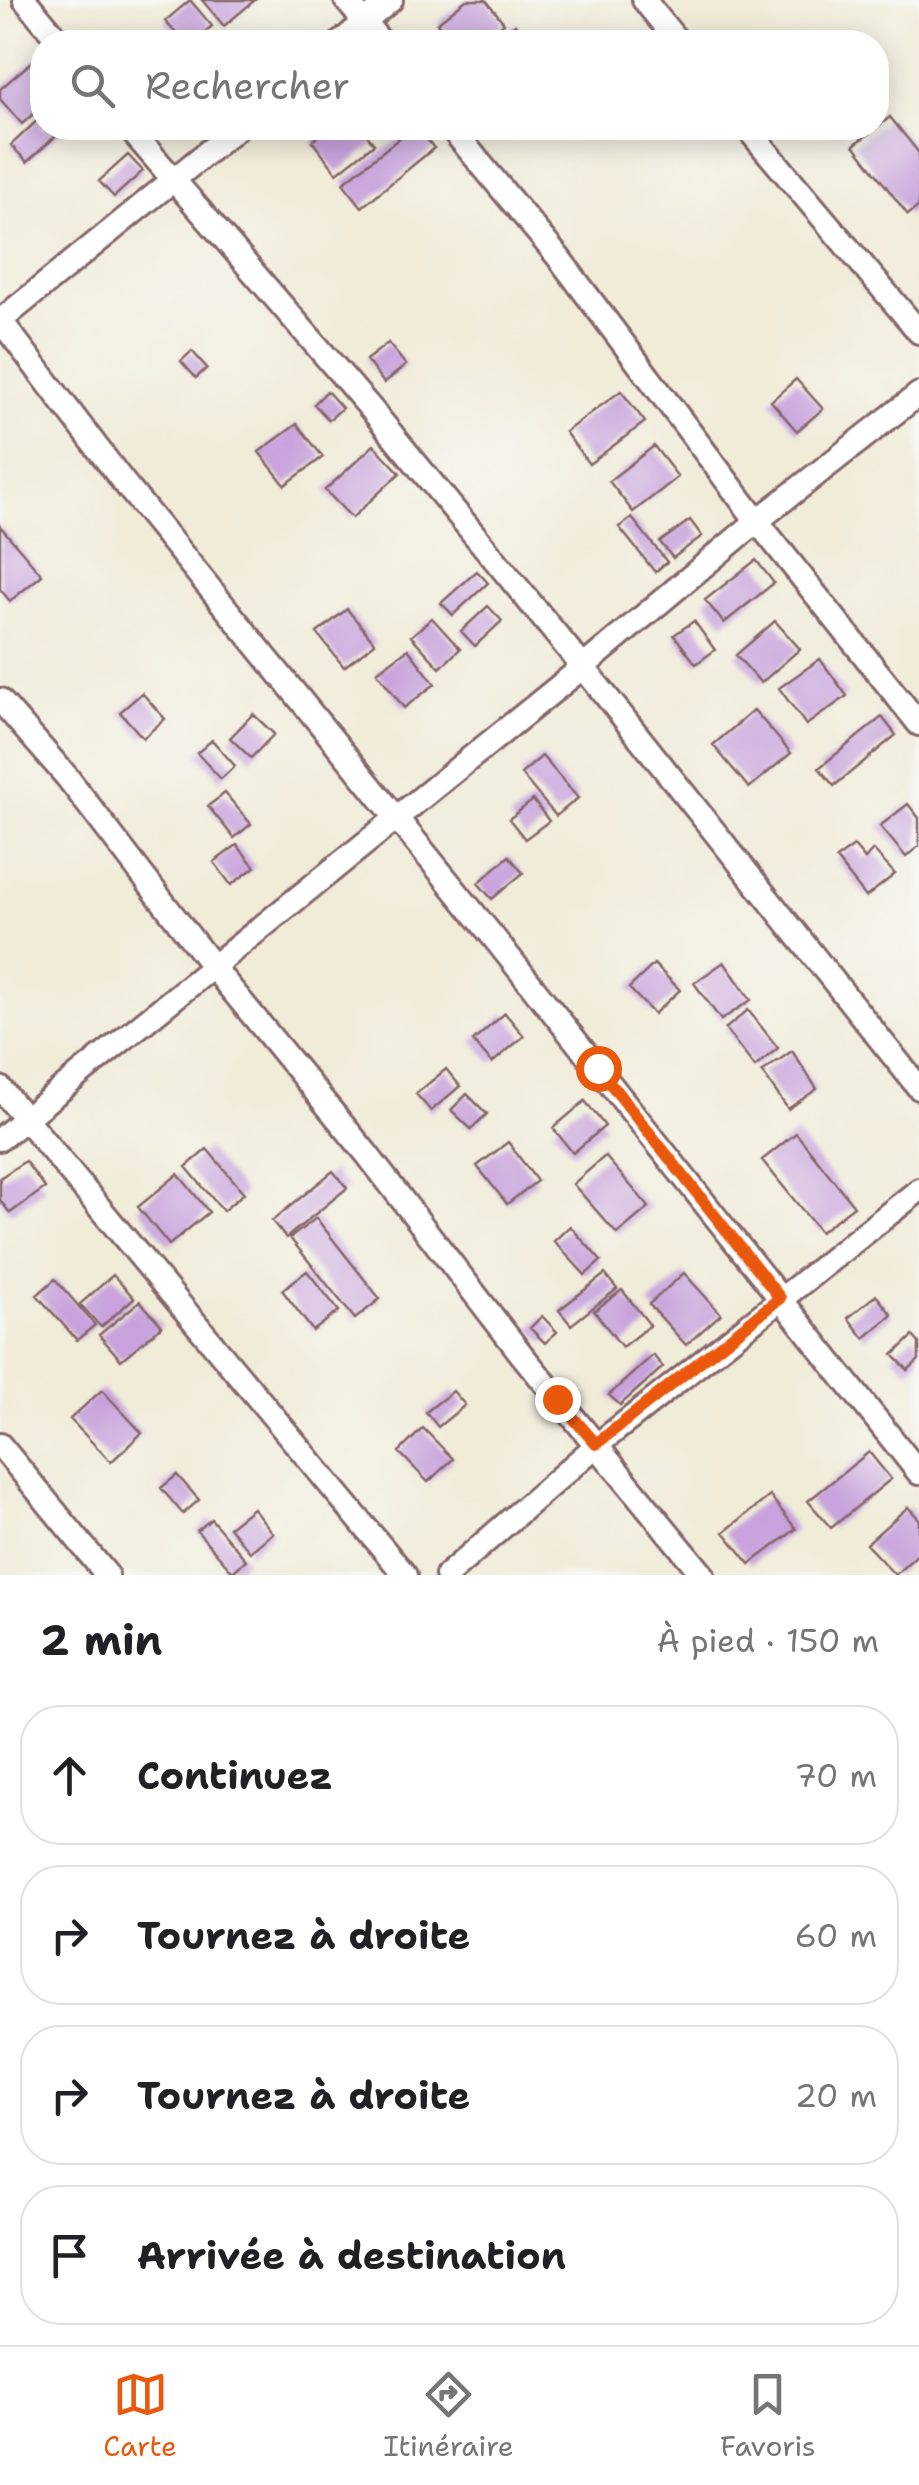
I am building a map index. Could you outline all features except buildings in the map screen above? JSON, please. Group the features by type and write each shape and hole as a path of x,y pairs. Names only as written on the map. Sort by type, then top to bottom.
{"street":[{"path":"25,0 50,30"},
{"path":"346,0 370,30"},
{"path":"356,30 391,0"},
{"path":"644,0 668,30"},
{"path":"139,140 372,410 919,1088"},
{"path":"222,140 0,321 121,479 919,1473"},
{"path":"461,140 559,258 757,521 919,724"},
{"path":"757,140 919,332"},
{"path":"0,1139 583,667 757,521 919,394"},
{"path":"0,700 67,777 522,1356 703,1575"},
{"path":"0,1088 405,1575"},
{"path":"447,1575 596,1444 919,1190"},
{"path":"0,1444 107,1575"}],"route":[{"path":"557,1399 596,1444 780,1298 598,1068"}]}
